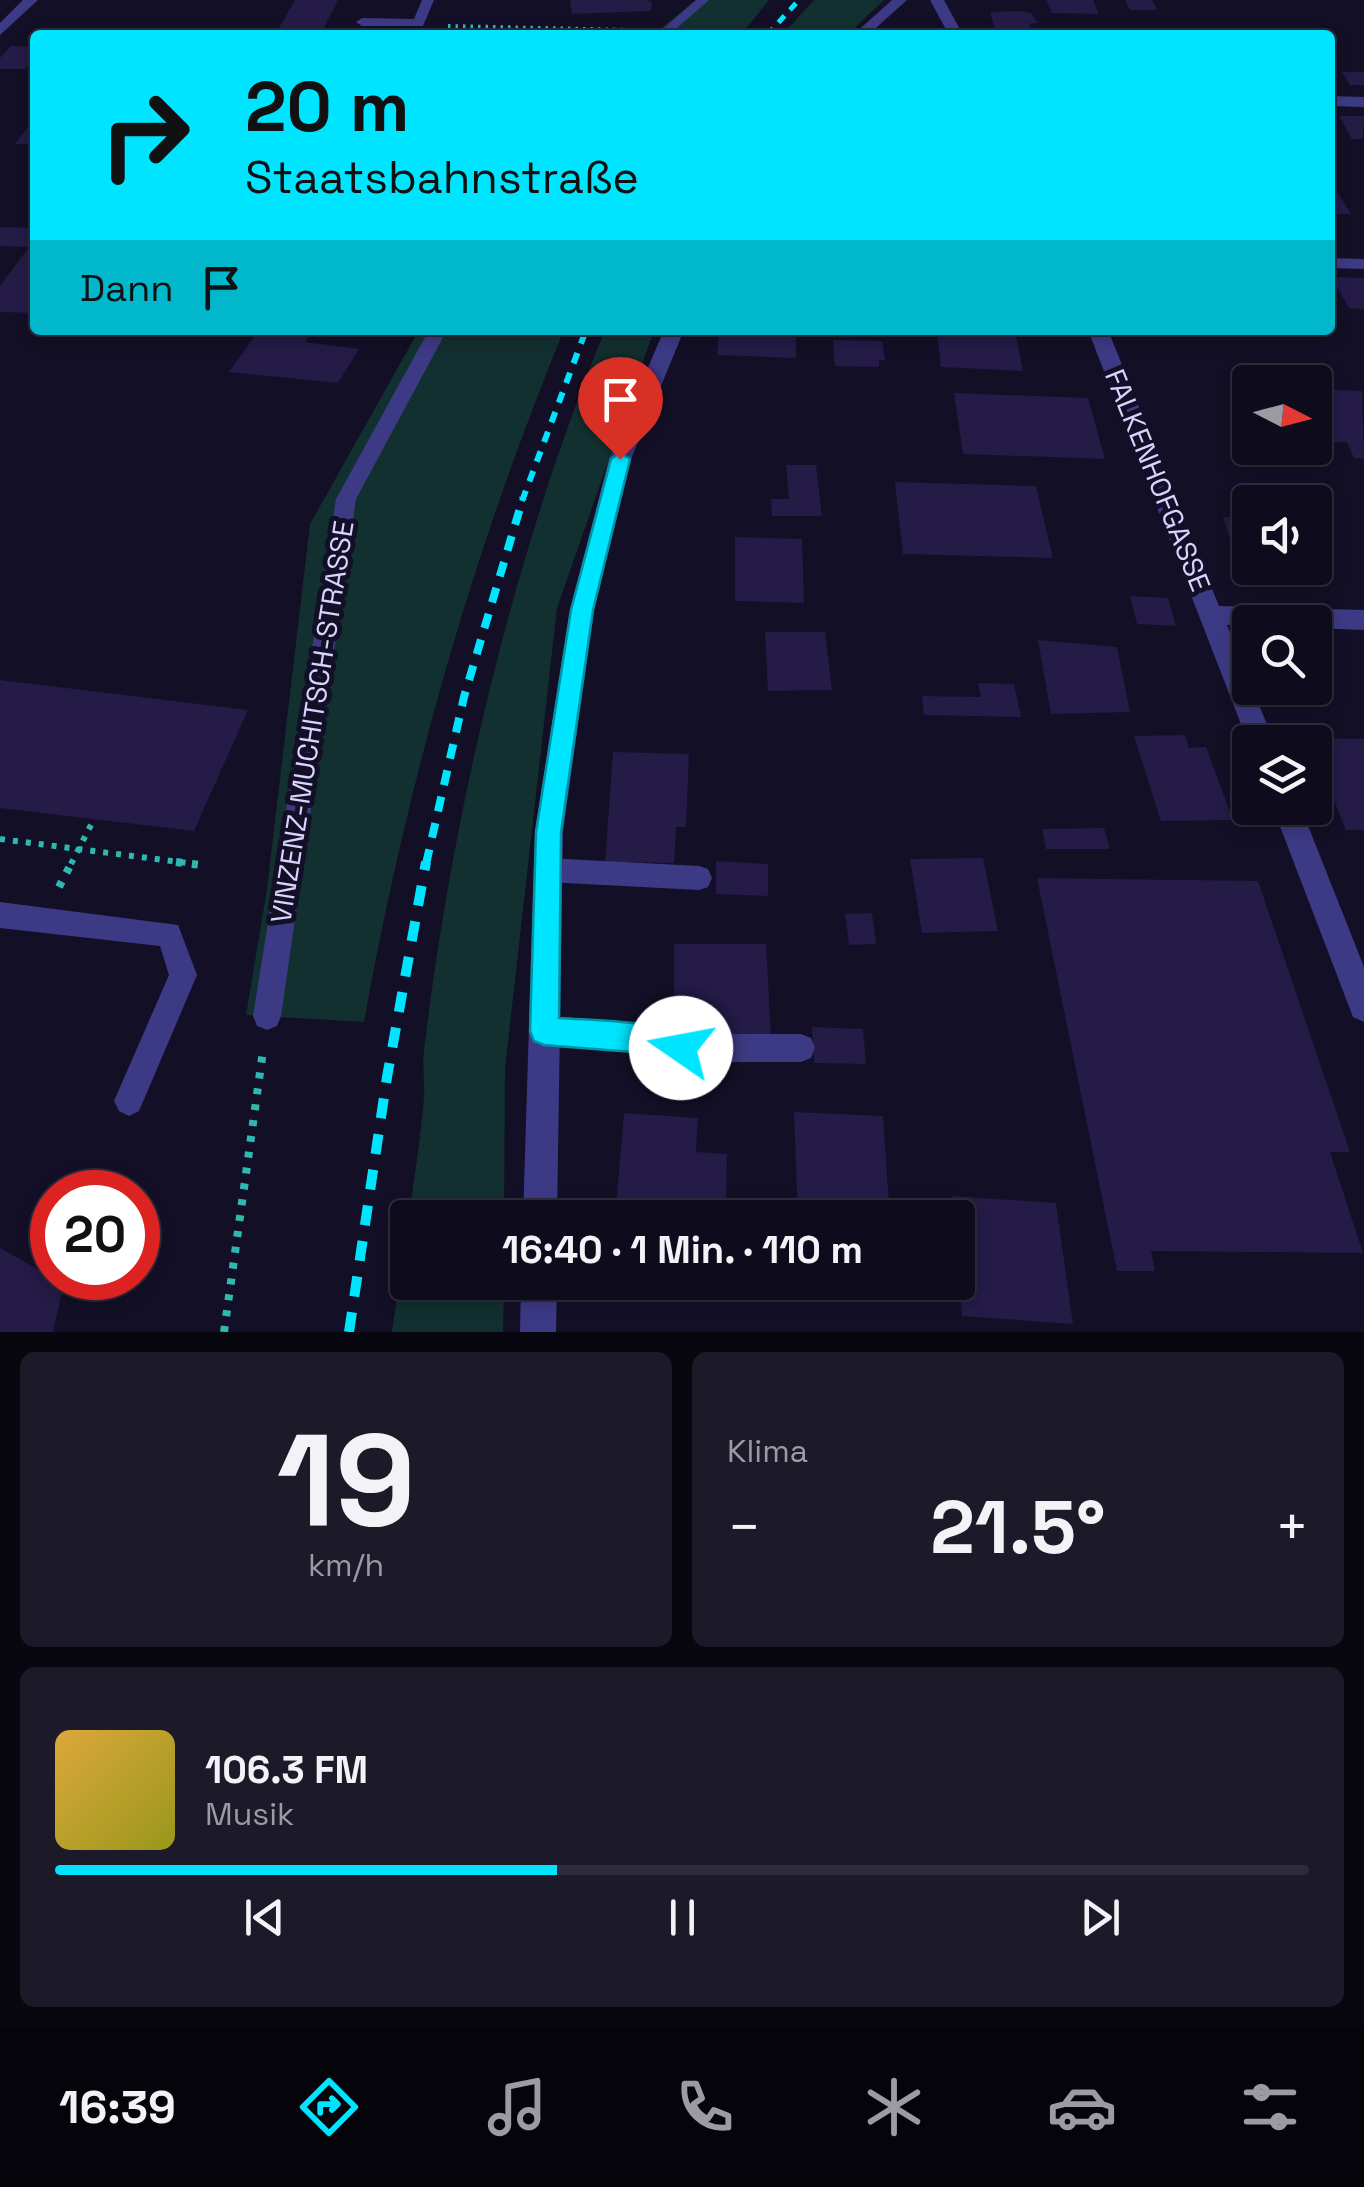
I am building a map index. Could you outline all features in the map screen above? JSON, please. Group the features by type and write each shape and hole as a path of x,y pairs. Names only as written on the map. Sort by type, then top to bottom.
{"street":[{"path":"0,31 31,0"},
{"path":"866,30 900,0"},
{"path":"937,0 953,30"},
{"path":"1335,102 1364,102"},
{"path":"1335,263 1364,264"},
{"path":"540,1200 548,832 582,610 620,459 672,335"},
{"name":"FALKENHOFGASSE","path":"1100,335 1254,725"},
{"path":"1212,615 1364,620"},
{"path":"1294,825 1364,1006"},
{"path":"538,1332 539,1300"}],"lane":[{"path":"362,23 426,27 428,0"},
{"path":"668,30 703,0"},
{"name":"VINZENZ-MUCHITSCH-STRASSE","path":"268,1016 346,498 435,335"},
{"path":"548,870 699,878"},
{"path":"0,915 169,934 183,974 130,1101"},
{"path":"544,1031 658,1040 681,1048 800,1048"}],"path":[{"path":"426,27 514,30"},
{"path":"43,920 94,819"},
{"path":"0,839 200,865"},
{"path":"224,1332 268,1016"}],"green space":[{"path":"696,0 769,0 745,30 659,30"},
{"path":"814,0 884,0 852,30 787,30"},
{"path":"416,335 562,335 500,499 446,670 400,845 364,1022 246,1015 267,889 310,524"},
{"path":"603,335 652,335 557,608 505,1069 504,1200 411,1200 423,1112 424,1051 451,869 491,684 542,503"},
{"path":"397,1300 504,1300 503,1332 392,1332"}],"building":[{"path":"295,0 338,0 323,30 278,30"},
{"path":"570,0 652,3 651,11 572,14"},
{"path":"1046,0 1093,0 1099,14 1052,13"},
{"path":"1125,0 1152,0 1157,10 1130,10"},
{"path":"990,12 1031,13 1038,23 1029,24 1033,30 995,30"},
{"path":"11,46 30,47 30,64 25,69 0,69 0,58"},
{"path":"1342,72 1364,72 1364,85 1350,85"},
{"path":"1339,116 1364,116 1363,139 1352,139"},
{"path":"30,124 30,144 15,144"},
{"path":"1335,188 1351,214 1335,214"},
{"path":"0,227 30,228 30,313 0,312 0,286 29,247 0,246"},
{"path":"1335,277 1364,278 1364,309 1349,308"},
{"path":"255,335 309,336 305,342 359,349 338,383 229,372"},
{"path":"719,335 796,335 796,358 717,355"},
{"path":"937,335 1016,336 1023,371 941,367"},
{"path":"833,340 882,341 885,360 879,360 879,367 835,366"},
{"path":"1332,390 1362,391 1364,459 1354,458 1347,442 1332,442"},
{"path":"954,393 1088,398 1105,459 963,454"},
{"path":"786,465 816,465 822,516 772,516 771,499 789,499"},
{"path":"895,482 1036,486 1053,558 903,554"},
{"path":"1223,517 1232,517 1232,546"},
{"path":"735,537 802,539 804,603 735,601"},
{"path":"1130,596 1168,598 1176,626 1137,624"},
{"path":"765,632 825,632 832,690 768,691"},
{"path":"1038,640 1117,647 1130,712 1051,714"},
{"path":"0,680 248,710 194,831 0,808"},
{"path":"978,683 1014,684 1021,717 924,715 922,696 981,697"},
{"path":"1185,735 1189,748 1206,747 1232,820 1161,821 1134,736"},
{"path":"1332,738 1364,739 1364,830 1346,830 1332,796"},
{"path":"613,752 689,754 686,827 676,827 674,863 605,862"},
{"path":"1104,828 1110,849 1046,849 1042,829"},
{"path":"983,858 998,931 922,933 910,859"},
{"path":"716,861 768,864 768,896 716,894"},
{"path":"1037,878 1258,881 1350,1152 1330,1152 1363,1253 1151,1251 1155,1271 1117,1271"},
{"path":"872,913 876,944 849,945 845,914"},
{"path":"674,944 766,944 771,1037 674,1037"},
{"path":"812,1027 863,1029 866,1064 814,1063"},
{"path":"794,1112 883,1116 889,1200 797,1200"},
{"path":"624,1113 698,1118 696,1152 727,1154 726,1200 617,1200"},
{"path":"952,1196 1056,1203 1073,1324 962,1316 961,1300 975,1300 975,1200 952,1200"},
{"path":"0,1248 30,1265 30,1300 60,1300 53,1332 0,1332"}],"railway":[{"path":"772,30 799,0"},
{"path":"523,500 584,335"},
{"path":"426,864 464,697 523,500"},
{"path":"349,1332 387,1077 426,862"}],"route":[{"path":"620,459 582,610 548,832 544,1031 658,1040 681,1048"}]}
